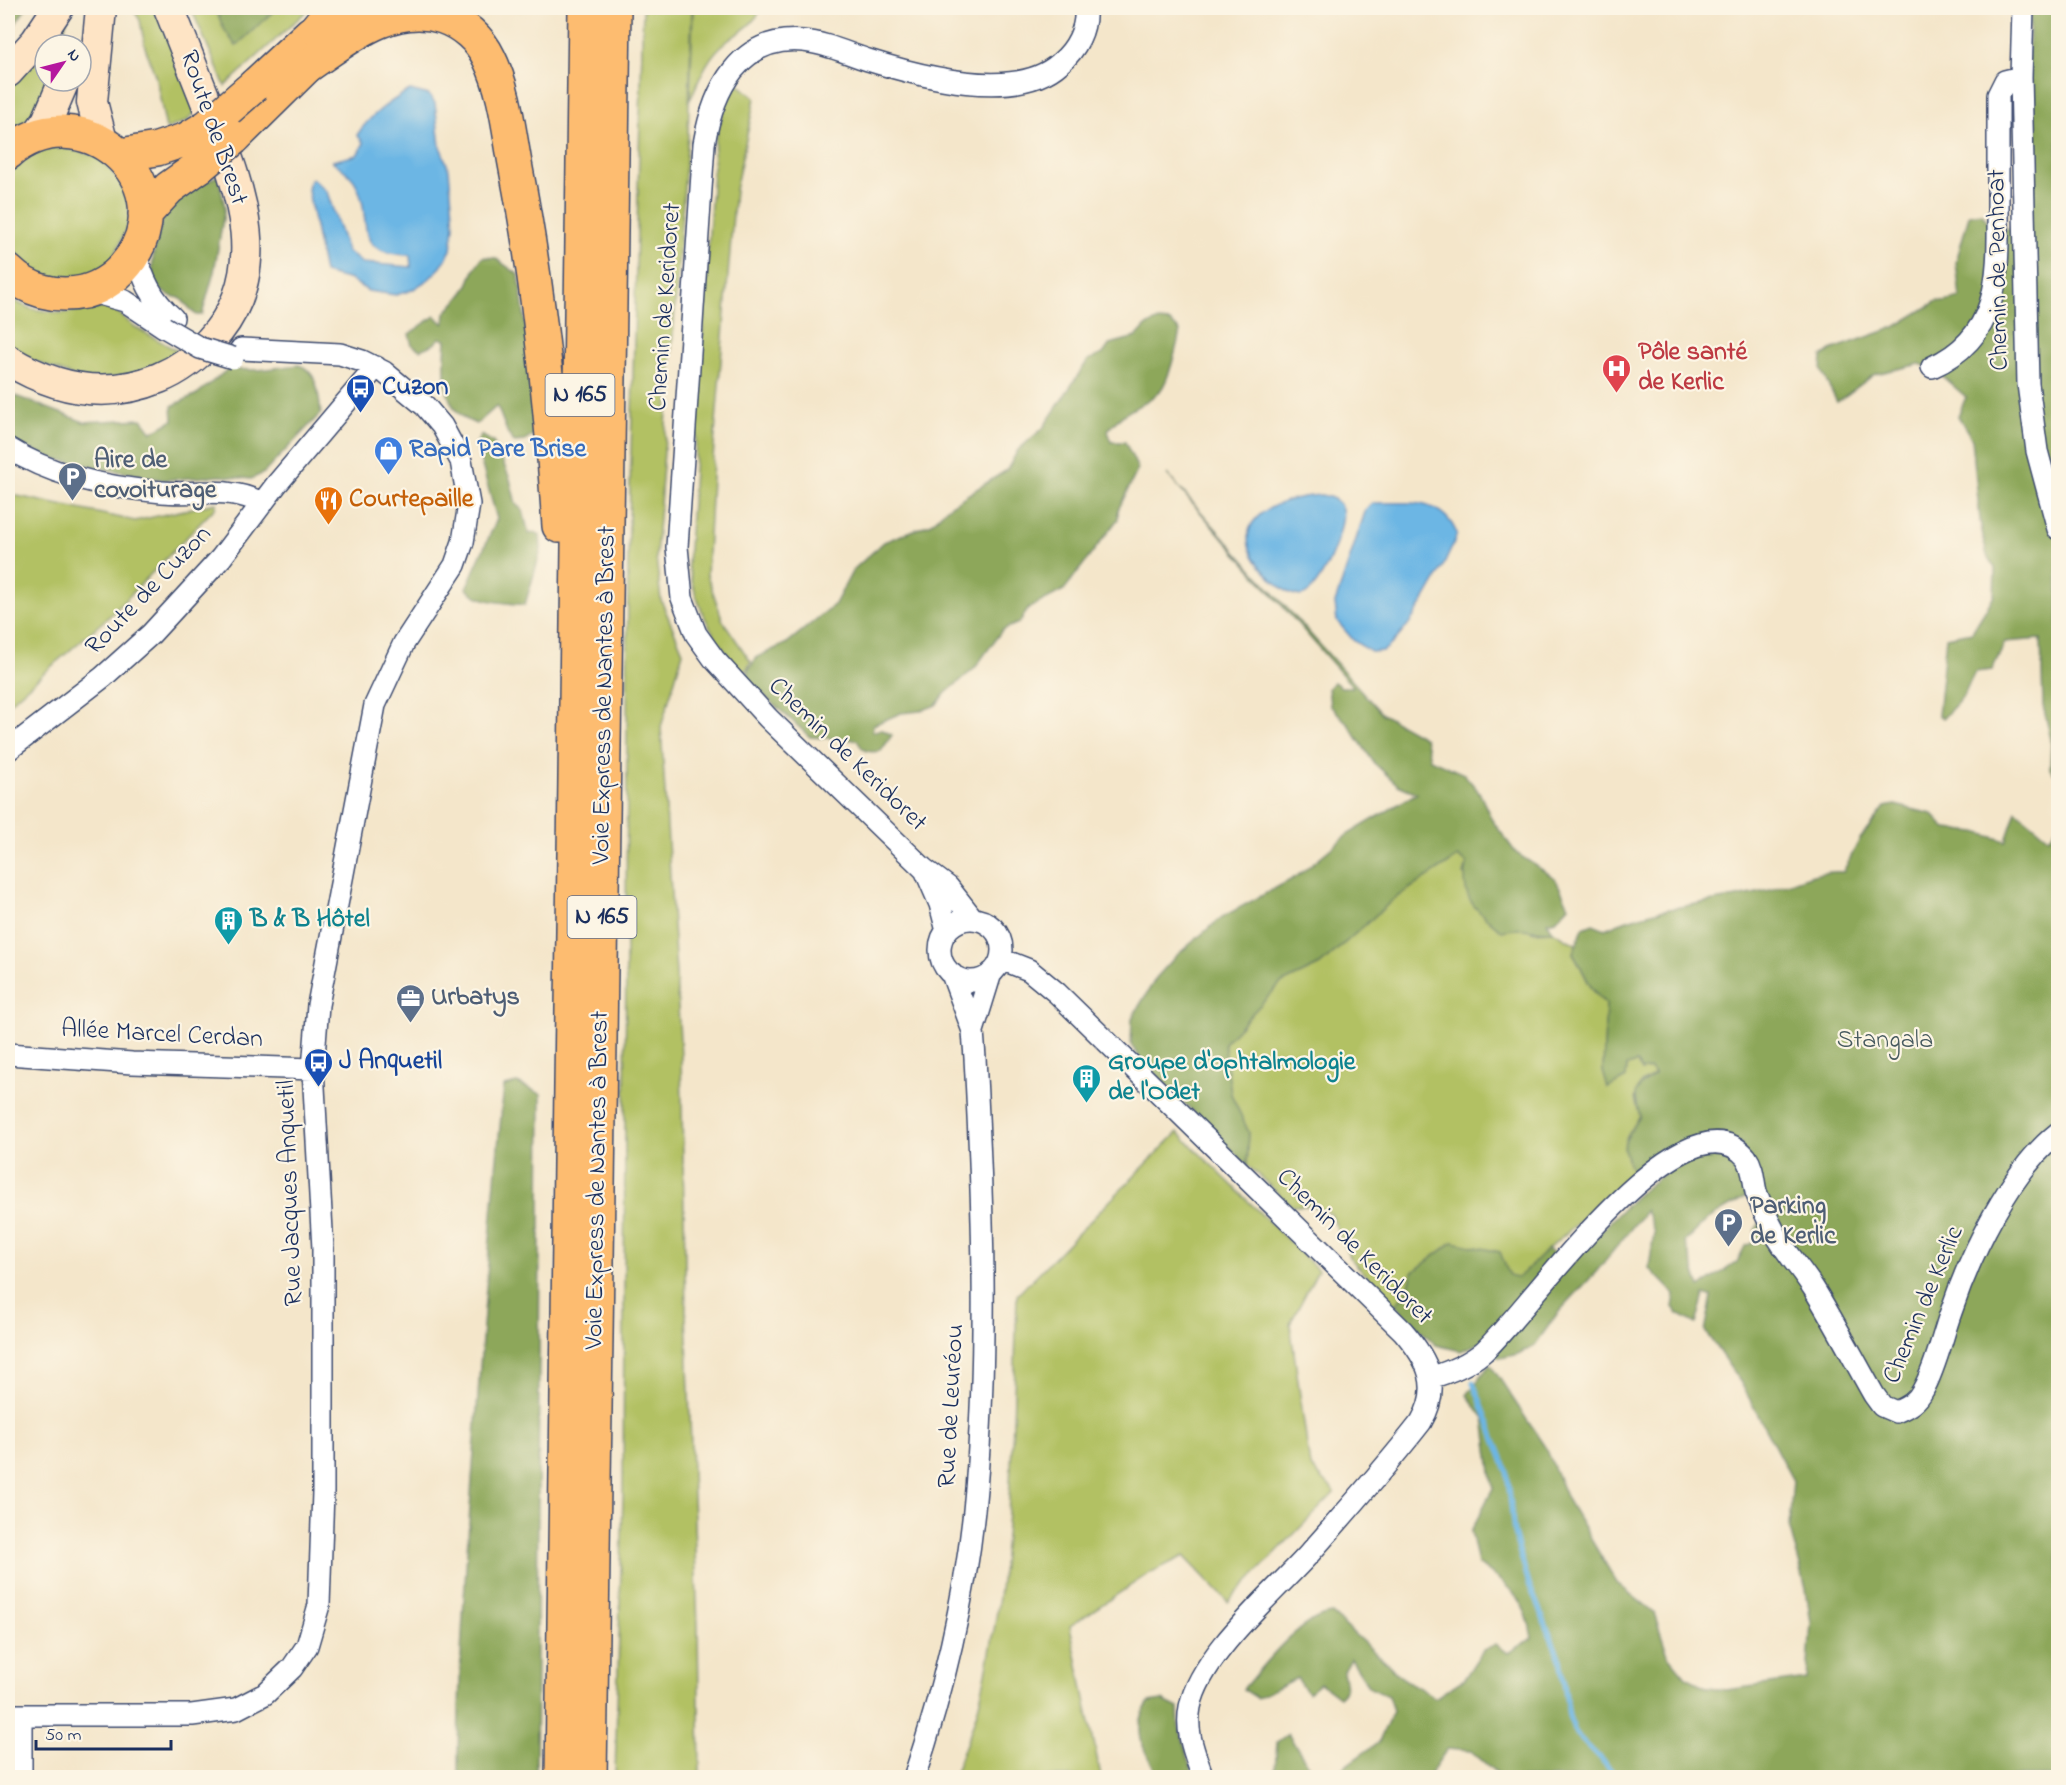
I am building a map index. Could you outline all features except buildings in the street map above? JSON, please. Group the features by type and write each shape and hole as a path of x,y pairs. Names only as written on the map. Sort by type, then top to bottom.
{"main road":[{"path":"8,72 36,41 58,8"},
{"path":"78,33 83,8"},
{"path":"8,272 24,284 48,293 74,294 87,291 115,276 135,252 142,233 145,214 142,192 134,172 111,148 92,102 101,8"},
{"name":"Route de Brest","path":"8,360 39,377 71,388 104,391 131,387 166,376 190,360 219,332 233,309 246,267 243,205 229,160 169,8"},
{"path":"262,95 325,18 341,8"},
{"path":"307,66 366,8"},
{"name":"Voie Express de Nantes à Brest","path":"562,1778 585,8"},
{"name":"Voie Express de Nantes à Brest","path":"591,1778 614,8"},
{"path":"145,214 169,188 215,121 262,95 377,22 399,15 420,13 443,17 466,29 484,49 494,70 503,101 542,324 556,487 575,783"},
{"path":"8,153 36,136 47,121 59,93"},
{"path":"36,136 70,132 111,148 157,149 193,153"}],"street":[{"name":"Chemin de Keridoret","path":"973,919 948,887 924,869 734,683 696,634 682,598 677,548 701,185 708,123 718,91 733,69 754,52 775,44 800,40 826,45 869,60 954,80 996,84 1021,82 1048,73 1067,58 1079,39 1086,17 1085,8"},
{"name":"Chemin de Penhoat","path":"2023,8 2021,77 2031,417 2058,528"},
{"path":"1932,368 1966,347 1989,309 1998,258 1998,95 2005,81 2021,77"},
{"path":"135,252 147,286 168,322"},
{"path":"87,291 114,297 237,353 340,354 376,367"},
{"name":"Route de Cuzon","path":"8,750 80,695 152,634 221,558 262,504 376,367"},
{"name":"Rue Jacques Anquetil","path":"14,1715 192,1715 236,1709 252,1703 292,1668 307,1646 319,1605 323,1492 323,1250 313,1069 318,1005 371,721 389,669 455,565 468,515 464,473 442,426 405,388 376,367"},
{"name":"Route de Cuzon","path":"8,448 44,467 80,478 154,491 241,495 262,504"},
{"name":"Chemin de Keridoret","path":"924,869 940,904 947,932"},
{"path":"973,919 990,926 996,933 1002,950 996,966 972,981 952,974 942,960 940,951 947,932 958,922 973,919"},
{"name":"Chemin de Keridoret","path":"996,966 1019,964 1039,977 1402,1331 1422,1354 1430,1378 1430,1404 1411,1434 1309,1553 1220,1651 1201,1677 1190,1705 1188,1724 1190,1740 1203,1778"},
{"name":"Rue de Leuréou","path":"973,1031 996,966"},
{"name":"Rue de Leuréou","path":"914,1778 946,1666 963,1583 976,1491 984,1289 973,1031 952,974"},
{"name":"Allée Marcel Cerdan","path":"8,1054 132,1063 313,1069"},
{"name":"Chemin de Kerlic","path":"1430,1378 1464,1365 1491,1345 1603,1216 1642,1179 1683,1152 1719,1143 1734,1148 1747,1159 1754,1175 1756,1192 1775,1233 1813,1288 1874,1395 1882,1406 1896,1412 1911,1406 1925,1388 1953,1305 1997,1210 2025,1171 2058,1133"},
{"path":"14,1715 21,1778"}],"green space":[{"path":"8,8 26,8 8,35"},
{"path":"132,8 162,8 200,107 187,121 166,129 156,78 145,47 140,20"},
{"path":"191,8 310,8 225,86"},
{"path":"215,8 277,8 236,46 224,29"},
{"path":"643,8 692,8 688,135 656,557 661,600 683,652 661,727 681,1056 686,1314 698,1627 700,1778 615,1777 623,1496 628,562"},
{"path":"693,8 762,8 750,24 713,55 690,100"},
{"path":"2031,8 2058,8 2058,778 2050,769 2051,739 2043,706 2041,639 2005,642 1992,670 1975,672 1962,698 1943,718 1938,715 1946,637 1972,632 1994,596 1995,568 1987,556 1980,521 1972,439 1958,416 1966,397 1936,371 1920,364 1875,374 1837,402 1821,370 1822,357 1831,350 1895,327 1937,301 1945,302 1960,298 1956,262 1969,215 1982,213 1992,229 2017,229"},
{"path":"69,9 64,33 50,33"},
{"path":"33,54 33,93 46,93 38,113 8,134 8,85"},
{"path":"737,83 755,98 735,190 713,459 707,575 723,621 751,662 743,675 708,624 688,565 715,140 724,108"},
{"path":"58,146 100,157 127,191 130,220 113,259 89,276 46,279 8,252 8,175 30,154"},
{"path":"218,175 225,207 214,272 202,315 196,315 180,298 160,290 153,274 153,255 162,219 170,205 187,192"},
{"path":"483,257 495,258 519,275 537,414 534,434 525,441 514,442 508,434 497,406 477,424 465,419 456,411 450,401 445,378 446,340 440,338 434,344 420,350 412,345 409,334 435,316 444,324 445,313 465,291 475,268"},
{"path":"8,298 31,309 62,313 107,307 115,310 133,326 183,354 154,370 88,382 8,351"},
{"path":"1157,321 1170,322 1180,331 1166,381 1158,393 1126,413 1108,430 1111,442 1125,442 1138,469 1118,510 1118,519 1064,590 1029,608 1019,623 1002,630 975,668 946,693 936,705 920,711 901,713 873,725 872,732 881,729 892,735 881,751 869,752 861,747 857,740 810,737 748,681 748,670 757,657 787,643 835,604 853,570 884,542 932,523 948,507 1007,470 1018,450 1043,428 1088,360 1103,354 1110,344 1136,337 1146,326"},
{"path":"299,365 306,368 314,379 321,413 264,473 251,479 221,476 164,480 54,459 8,440 8,393 84,422 142,419 152,432 173,420 172,406 197,394 228,369 258,370"},
{"path":"481,435 493,442 500,455 510,479 516,504 523,511 529,534 535,532 540,535 541,550 525,605 486,600 466,588 497,519 476,444"},
{"path":"1167,474 1382,714 1425,738 1430,759 1464,774 1479,792 1492,820 1516,853 1555,878 1569,906 1556,920 1547,922 1553,931 1516,929 1502,931 1472,903 1465,887 1467,863 1458,857 1395,898 1320,965 1280,984 1224,1043 1231,1094 1249,1133 1247,1165 1142,1061 1131,1045 1132,1018 1156,978 1176,956 1222,917 1296,877 1347,835 1417,793 1398,785 1374,763 1348,724 1330,705 1328,688 1334,682 1341,687 1353,687"},
{"path":"8,494 135,521 216,503 216,507 114,612 8,704"},
{"name":"Stangala","path":"1895,805 1932,814 1946,829 1976,832 2006,841 2016,811 2049,838 2058,825 2058,1777 1502,1778 1471,1751 1447,1749 1428,1777 1287,1777 1275,1770 1277,1742 1288,1734 1313,1772 1324,1768 1331,1776 1379,1742 1393,1711 1388,1696 1370,1688 1351,1659 1343,1673 1346,1686 1339,1697 1320,1683 1308,1693 1297,1678 1257,1698 1243,1689 1283,1644 1307,1624 1320,1617 1332,1614 1399,1676 1435,1698 1464,1679 1483,1650 1496,1644 1508,1653 1532,1638 1525,1612 1514,1594 1478,1564 1471,1531 1493,1488 1484,1418 1467,1395 1490,1364 1547,1450 1567,1499 1617,1583 1654,1613 1668,1655 1686,1677 1708,1688 1726,1690 1807,1679 1811,1623 1806,1589 1789,1526 1793,1481 1741,1383 1705,1331 1712,1296 1704,1295 1696,1324 1678,1314 1673,1307 1675,1295 1649,1268 1654,1232 1646,1210 1596,1272 1557,1314 1535,1345 1518,1354 1501,1358 1493,1355 1486,1340 1461,1351 1436,1345 1395,1305 1407,1292 1413,1272 1453,1242 1500,1252 1509,1275 1518,1278 1548,1249 1569,1266 1650,1184 1688,1160 1706,1155 1722,1158 1746,1174 1747,1196 1708,1219 1685,1242 1700,1287 1737,1262 1745,1246 1756,1241 1755,1230 1760,1223 1741,1143 1634,1174 1624,1149 1626,1139 1640,1116 1636,1102 1637,1092 1642,1084 1655,1075 1651,1069 1641,1071 1637,1063 1627,1066 1626,1078 1608,1088 1603,1071 1606,1004 1591,987 1573,953 1583,928 1593,924 1605,929 1663,910 1762,892 1812,875 1843,872 1860,839 1885,807"},
{"path":"1458,857 1467,863 1464,874 1521,926 1534,932 1553,931 1577,945 1573,953 1591,987 1606,1004 1603,1071 1608,1088 1626,1078 1627,1066 1637,1063 1641,1071 1651,1069 1655,1075 1641,1083 1635,1099 1640,1116 1626,1138 1624,1149 1634,1174 1548,1249 1519,1279 1509,1276 1453,1242 1413,1272 1407,1292 1395,1305 1349,1257 1331,1214 1313,1206 1292,1206 1247,1165 1249,1133 1231,1094 1224,1043 1280,984 1320,965 1395,898"},
{"path":"517,1083 541,1094 536,1777 458,1777 463,1608 492,1218 504,1086"},
{"path":"1178,1132 1318,1270 1290,1324 1310,1466 1335,1492 1228,1602 1184,1556 1148,1574 1070,1626 1101,1777 953,1777 971,1732 979,1704 998,1603 1009,1501 1017,1295"},
{"path":"1162,1700 1178,1708 1179,1726 1194,1777 1160,1777 1144,1750 1140,1731 1143,1712 1149,1702"}],"water":[{"path":"410,90 429,95 435,103 440,146 449,170 454,226 451,250 441,267 429,279 412,290 396,295 368,291 351,280 324,273 308,190 310,180 313,179 327,192 347,251 362,263 411,267 410,255 378,249 371,242 356,184 349,174 332,161 357,155 364,143 357,135 362,128 380,110"},
{"path":"1321,495 1334,499 1341,506 1341,529 1325,570 1318,581 1304,595 1294,595 1276,583 1254,558 1248,543 1250,529 1257,518 1269,509 1302,497"},
{"path":"1373,503 1411,503 1433,508 1451,522 1457,534 1445,563 1415,614 1383,651 1371,652 1354,641 1337,621 1335,603 1366,509"}],"waterway":[{"path":"1473,1382 1507,1471 1514,1533 1529,1584 1560,1659 1569,1716 1576,1734 1619,1778"}],"place":[{"name":"Pôle santé de Kerlic","path":"1617,394"},
{"name":"Cuzon","path":"361,414"},
{"name":"Rapid Pare Brise","path":"388,476"},
{"name":"Aire de covoiturage","path":"73,502"},
{"name":"Courtepaille","path":"328,526"},
{"name":"B & B Hôtel","path":"229,946"},
{"name":"Urbatys","path":"410,1024"},
{"name":"J Anquetil","path":"318,1088"},
{"name":"Groupe d'ophtalmologie de l'Odet","path":"1087,1104"},
{"name":"Parking de Kerlic","path":"1729,1248"}]}
